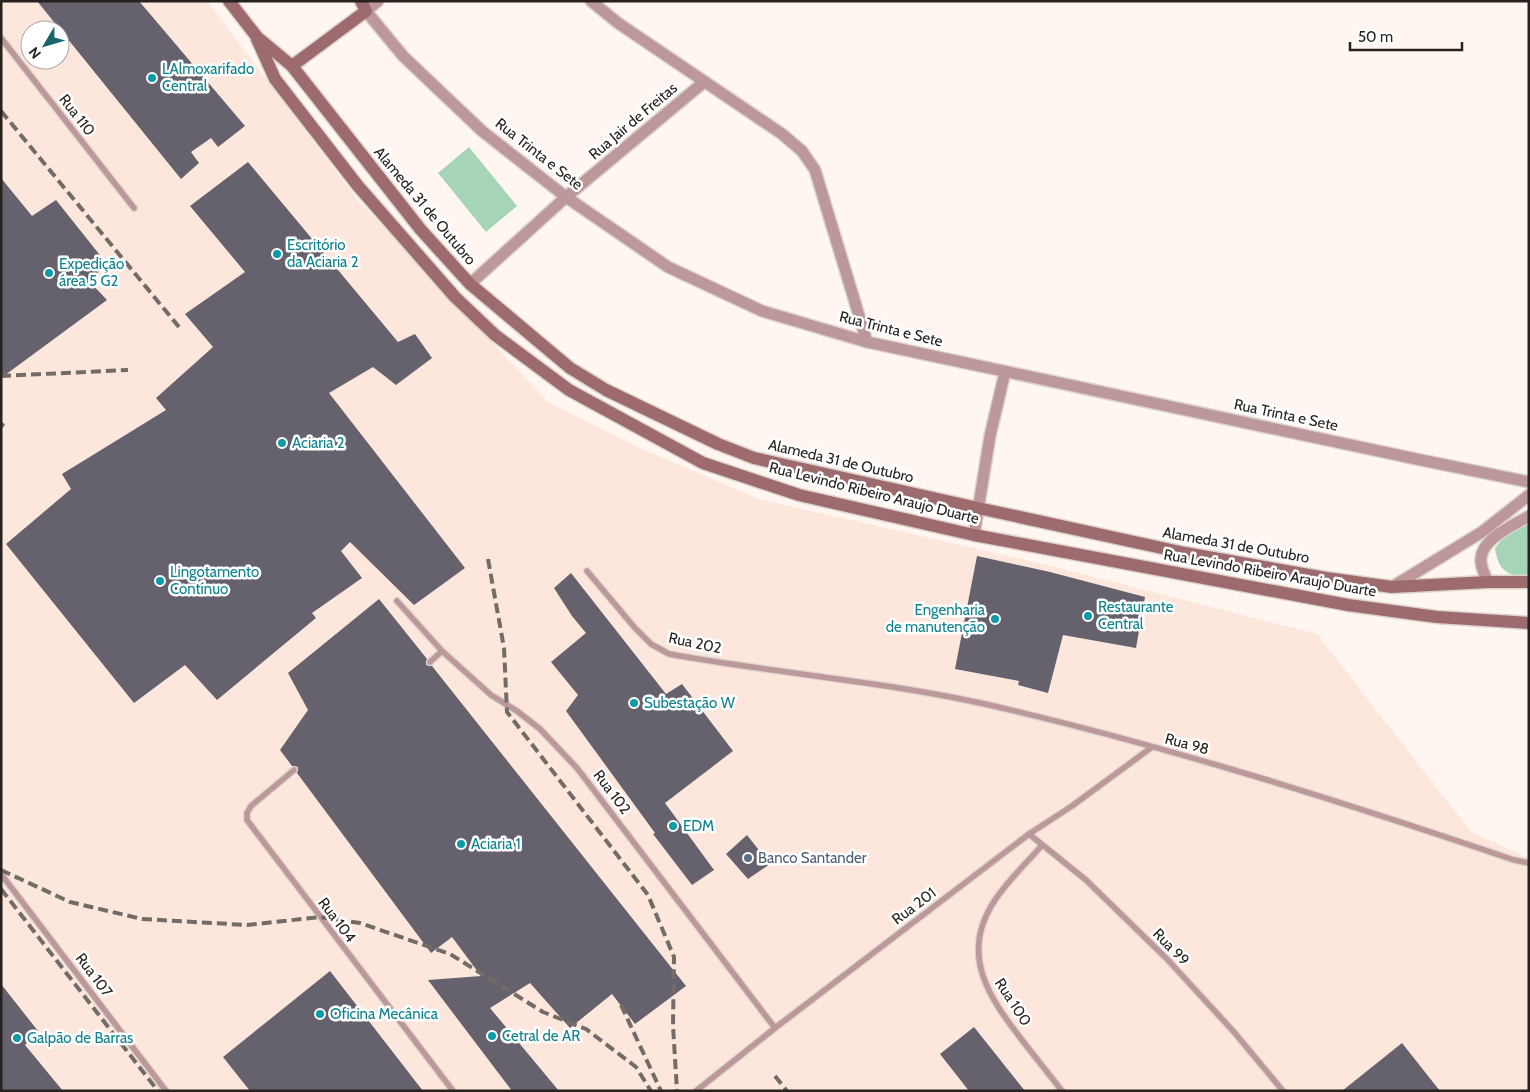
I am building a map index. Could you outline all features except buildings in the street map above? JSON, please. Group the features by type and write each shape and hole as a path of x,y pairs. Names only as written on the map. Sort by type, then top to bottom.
{"main road":[{"name":"Rua Levindo Ribeiro Araujo Duarte","path":"229,1 257,37 292,66"},
{"path":"292,66 363,6"},
{"name":"Rua Levindo Ribeiro Araujo Duarte","path":"257,37 275,79 281,87 358,186 455,297 495,335 569,390 703,464 799,495 974,535 1338,603 1438,617 1529,623"},
{"name":"Alameda 31 de Outubro","path":"292,66 421,230 470,284 570,368 606,390 718,444 754,458 1186,553 1392,588 1488,582 1529,582"},
{"path":"569,390 578,373"}],"street":[{"path":"363,6 378,1"},
{"path":"591,1 618,23 782,134 802,151 815,170 867,342"},
{"name":"Rua Trinta e Sete","path":"363,6 403,56 482,131 566,197 668,267 762,311 867,342 1529,482"},
{"name":"Rua Jair de Freitas","path":"470,284 566,197 704,82"},
{"path":"974,535 990,436 1005,372"},
{"name":"Rua Trinta e Sete","path":"1516,479 1529,490"},
{"path":"1392,588 1482,532 1529,495"},
{"path":"1488,582 1481,560 1483,549 1494,538 1529,516"}],"lane":[{"name":"Rua 110","path":"1,38 134,208"},
{"name":"Rua 202","path":"587,571 635,628 651,644 669,654 831,677"},
{"name":"Rua 102","path":"397,601 442,651 491,695 517,711 540,729 577,768 775,1028"},
{"path":"430,662 442,651"},
{"name":"Rua 98","path":"831,677 982,704 1103,733 1258,776 1514,860 1529,863"},
{"name":"Rua 201","path":"696,1091 775,1028 1029,834 1072,806 1152,747"},
{"name":"Rua 104","path":"294,770 251,806 247,813 247,820 453,1091"},
{"name":"Rua 99","path":"1029,834 1086,880 1167,959 1234,1032 1282,1091"},
{"name":"Rua 100","path":"1042,845 995,900 981,928 979,959 984,980 999,1010 1062,1091"},
{"name":"Rua 107","path":"1,874 166,1091"}],"shaded area":[{"path":"1,1 207,1 357,199 548,402 642,449 759,499 1043,564 1317,634 1471,832 1529,858 1529,1091 1,1091"}],"green space":[{"path":"469,147 517,206 486,232 438,173"},
{"path":"1529,522 1529,576 1515,575 1501,567 1495,548 1508,532"}],"railway":[{"path":"1,111 179,327"},
{"path":"1,376 128,370"},
{"path":"488,559 504,648 507,712 648,895 674,957 673,1026 677,1091"},
{"path":"1,870 70,902 142,919 247,925 320,917 360,923 450,954 543,1012 586,1029 636,1067 651,1091"},
{"path":"1,889 158,1091"},
{"path":"621,1005 661,1091"},
{"path":"775,1076 787,1091"}],"place":[{"name":"LAlmoxarifado Central","path":"152,78"},
{"name":"Escritório da Aciaria 2","path":"277,254"},
{"name":"Expedição área 5 G2","path":"49,273"},
{"name":"Aciaria 2","path":"282,443"},
{"name":"Lingotamento Contínuo","path":"160,581"},
{"name":"Restaurante Central","path":"1088,616"},
{"name":"Engenharia de manutenção","path":"995,619"},
{"name":"Subestação W","path":"634,703"},
{"name":"EDM","path":"673,826"},
{"name":"Aciaria 1","path":"461,844"},
{"name":"Banco Santander","path":"748,858"},
{"name":"Oficina Mecânica","path":"320,1014"},
{"name":"Cetral de AR","path":"492,1036"},
{"name":"Galpão de Barras","path":"17,1038"}]}
